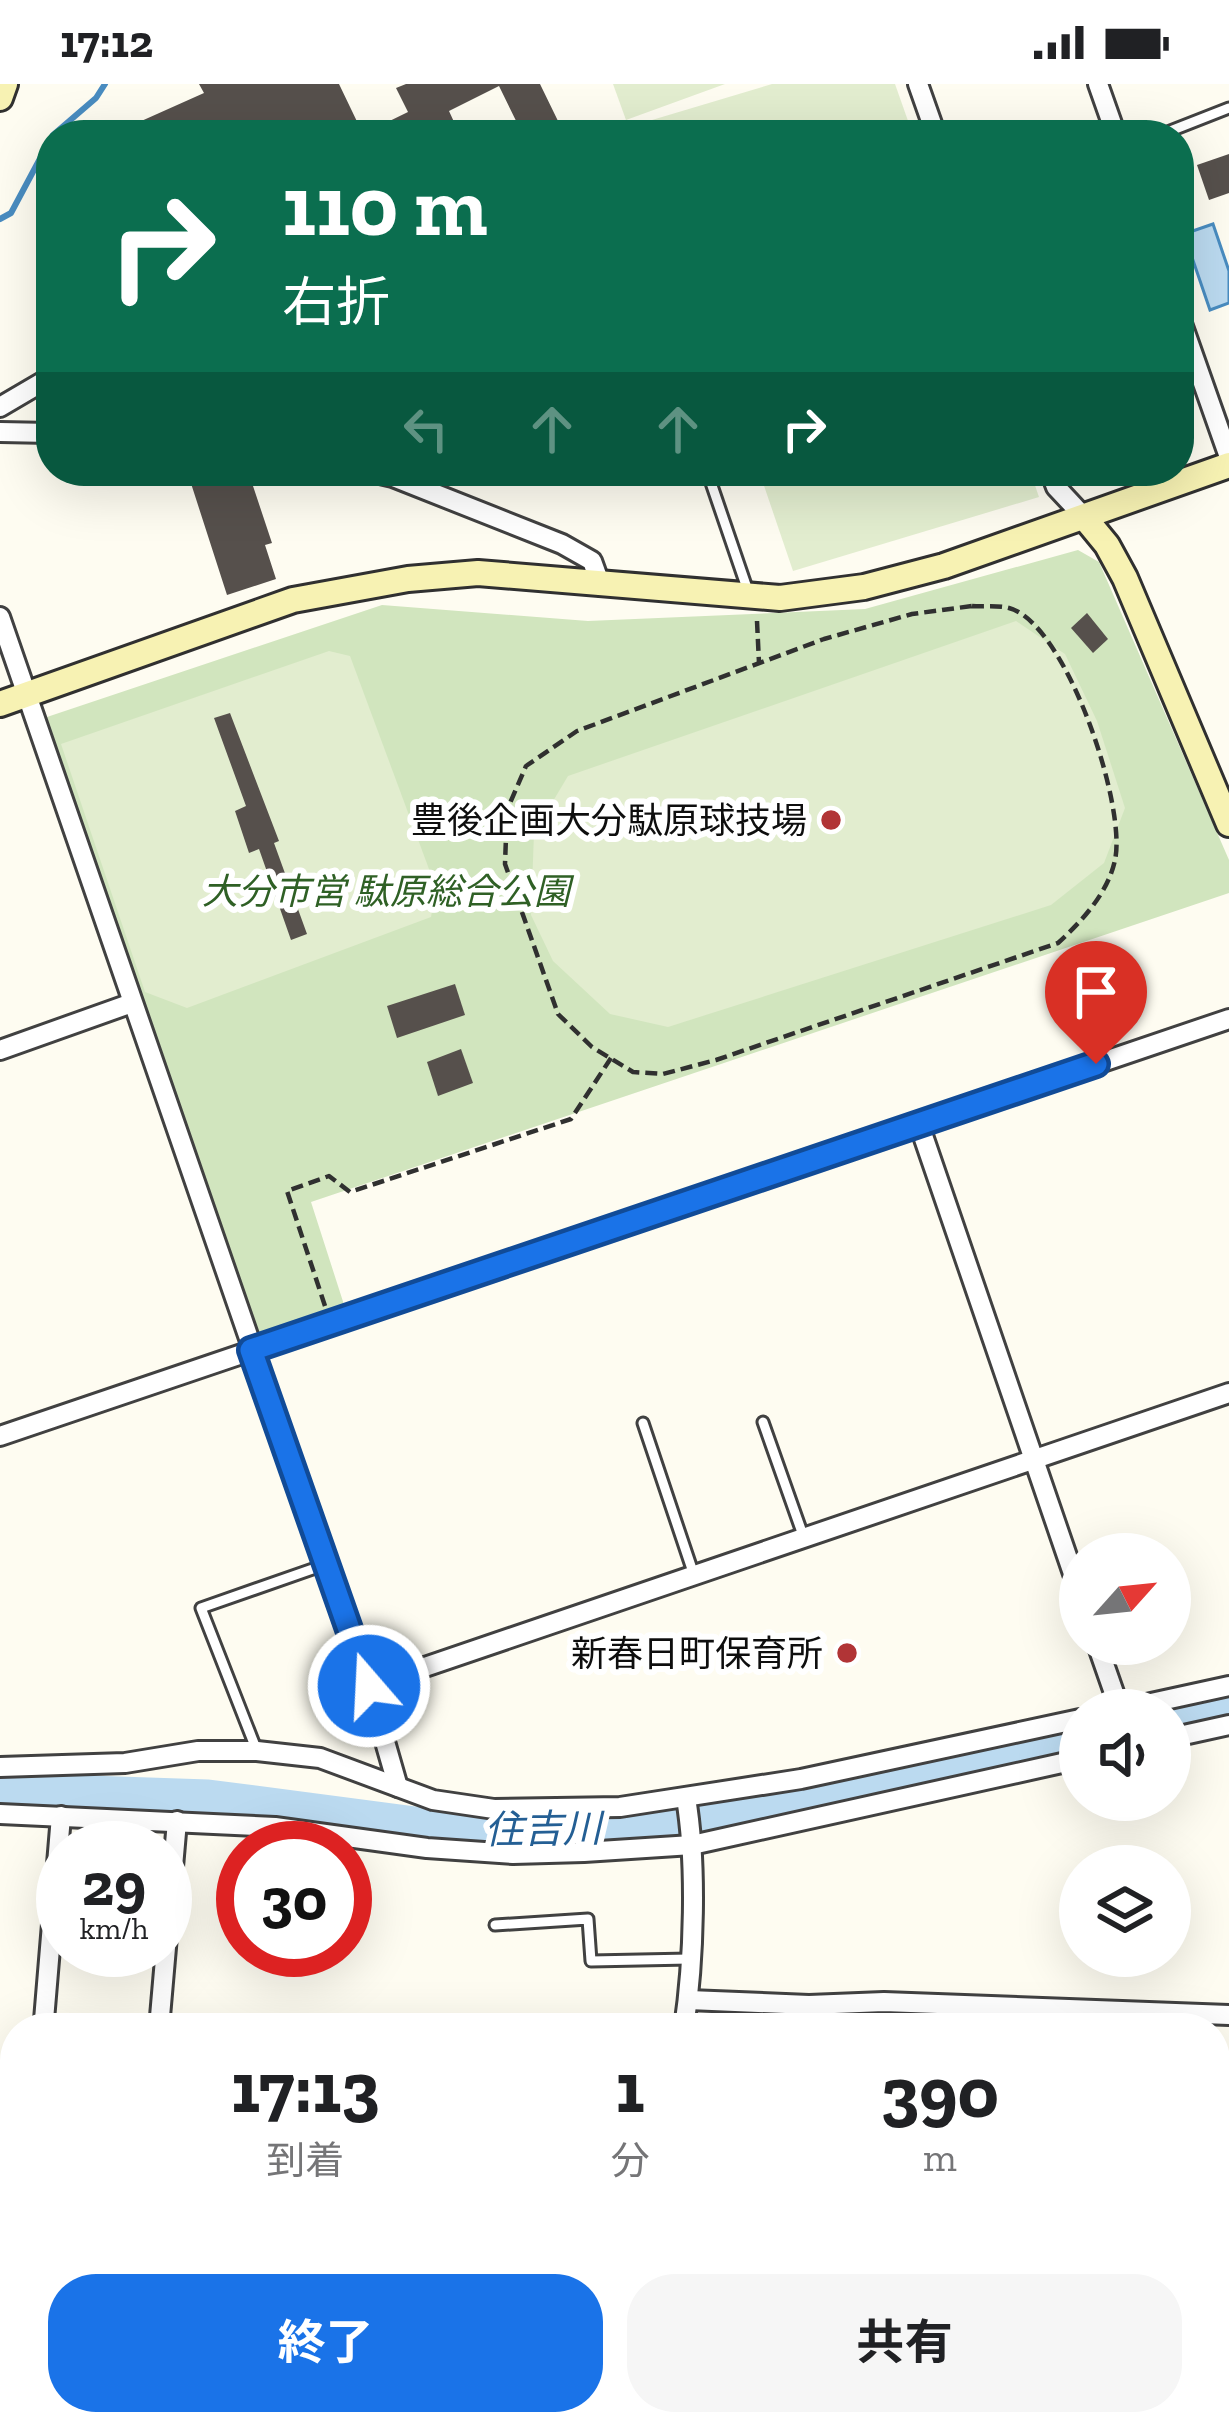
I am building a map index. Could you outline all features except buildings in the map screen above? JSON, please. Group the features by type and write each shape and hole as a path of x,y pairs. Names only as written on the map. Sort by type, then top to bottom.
{"street":[{"path":"0,98 5,84"},
{"path":"918,84 931,120"},
{"path":"1098,84 1112,120"},
{"path":"1194,359 1229,461 1194,475"},
{"path":"0,407 36,386"},
{"path":"0,432 36,433"},
{"path":"416,486 562,544 592,561 601,586"},
{"path":"1056,486 1107,545 1125,578 1229,824"},
{"path":"0,704 293,600 408,579 478,573 754,609 918,574 1164,486"},
{"path":"0,617 369,1686 398,1787"},
{"path":"0,1050 132,1003"},
{"path":"0,1436 1229,1019"},
{"path":"919,1124 1059,1533"},
{"path":"369,1686 1229,1393"},
{"path":"1191,1694 1229,1685"},
{"path":"0,1767 125,1763 198,1751 256,1751 320,1758 434,1800 494,1810 620,1807 687,1801 1059,1724"},
{"path":"1191,1733 1229,1725"},
{"path":"0,1814 176,1820 513,1854 691,1839 1059,1763"},
{"path":"686,2013 691,1839 687,1801"},
{"path":"45,2013 61,1816"},
{"path":"160,2013 176,1820"},
{"path":"688,2000 1176,2013"}],"lane":[{"path":"1194,122 1229,108"},
{"path":"712,486 754,609"},
{"path":"763,1421 804,1538"},
{"path":"643,1424 694,1575"},
{"path":"256,1751 201,1608 326,1564"},
{"path":"495,1925 588,1919 591,1961 689,1959"}],"path":[{"path":"972,606 1010,608 1036,626 1070,679 1098,742 1113,806 1115,860 1084,920 1058,943 698,1065 663,1074 633,1072 611,1058 592,1047 559,1014 505,864 507,810 526,766 577,730 824,639 912,614 972,606"},
{"path":"754,609 759,663"},
{"path":"330,1323 287,1191 329,1176 350,1192 571,1119 611,1058"}],"green space":[{"path":"613,84 725,84 626,120"},
{"path":"772,84 895,84 908,120 652,120"},
{"path":"764,486 1035,486 1039,497 793,571"},
{"name":"大分市営 駄原総合公園","path":"1078,550 1099,562 1229,860 1229,893 311,1202 347,1314 253,1345 41,719 382,605 588,621 865,609"},
{"name":"豊後企画大分駄原球技場","path":"1016,621 1065,654 1097,721 1125,808 1104,863 1051,905 668,1027 610,1014 553,961 531,915 534,833 568,776"},
{"path":"329,651 350,656 436,888 431,917 187,1008 145,992 61,744"}],"water":[{"path":"1213,224 1229,271 1229,303 1210,310 1194,263 1194,231"}],"waterway":[{"path":"70,120 105,84"},
{"path":"0,219 11,213 36,166"},
{"name":"住吉川","path":"1191,1716 1229,1708"},
{"name":"住吉川","path":"0,1792 208,1799 453,1831 582,1833 830,1798 1059,1747"}],"place":[{"name":"豊後企画大分駄原球技場","path":"831,820"},
{"name":"新春日町保育所","path":"847,1653"}],"route":[{"path":"369,1686 251,1350 1096,1064"}]}
